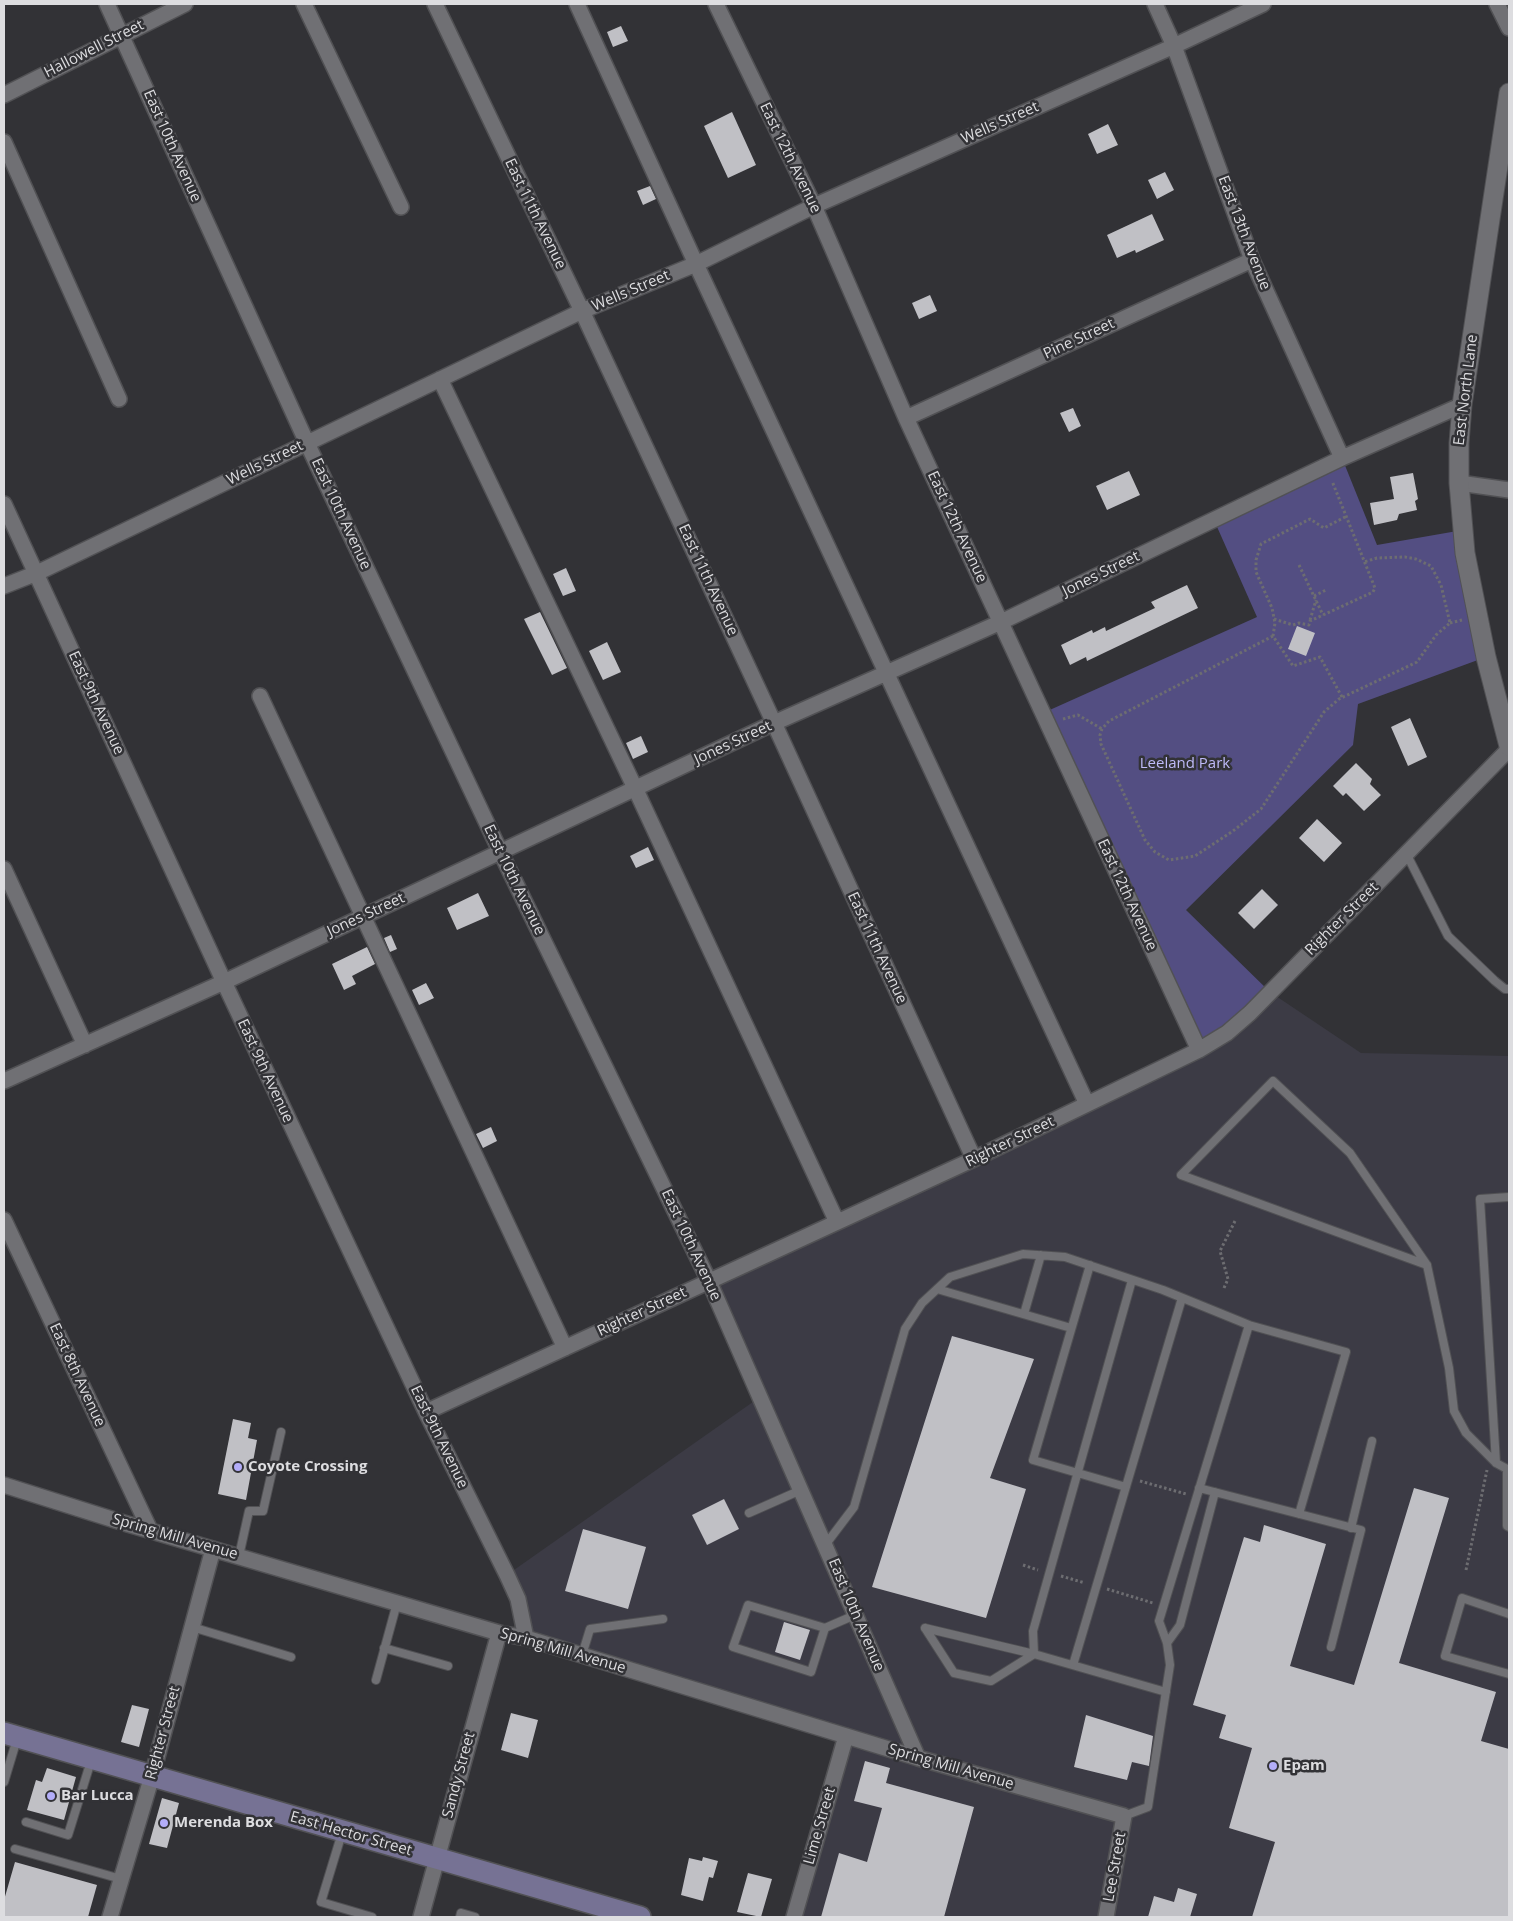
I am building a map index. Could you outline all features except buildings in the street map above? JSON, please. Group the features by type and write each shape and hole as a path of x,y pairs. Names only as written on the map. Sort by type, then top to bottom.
{"main road":[{"name":"East Hector Street","path":"11,1735 640,1917"}],"street":[{"name":"East 10th Avenue","path":"107,4 307,443 500,851 709,1281 826,1544 918,1758"},
{"name":"Hallowell Street","path":"4,95 185,4"},
{"path":"304,4 401,208"},
{"name":"East 11th Avenue","path":"435,4 582,311 974,1159"},
{"path":"578,4 696,264 1087,1104"},
{"name":"East 12th Avenue","path":"716,4 814,206 906,418 1198,1050"},
{"name":"East 13th Avenue","path":"1155,4 1174,46 1252,260 1342,458"},
{"name":"Wells Street","path":"4,586 37,573 582,311 696,264 814,206 1174,46 1263,4"},
{"path":"1497,4 1509,28"},
{"name":"East North Lane","path":"1509,93 1462,405 1459,443 1459,483 1465,553 1473,596 1509,747"},
{"path":"4,142 119,399"},
{"name":"Pine Street","path":"906,418 1252,260"},
{"path":"440,379 635,788 837,1222"},
{"name":"Jones Street","path":"4,1081 224,982 774,723 1001,622 1342,458 1462,405"},
{"path":"1459,483 1509,490"},
{"name":"East 9th Avenue","path":"4,504 224,982 426,1412 507,1575 518,1599 526,1638"},
{"path":"260,696 565,1348"},
{"name":"Righter Street","path":"426,1412 974,1159 1198,1050 1227,1033 1250,1013 1509,747"},
{"path":"4,869 85,1044"},
{"name":"East 8th Avenue","path":"4,1220 150,1530"},
{"name":"Spring Mill Avenue","path":"4,1485 499,1633 526,1638 918,1758 1124,1816"},
{"name":"Righter Street","path":"110,1917 152,1776 213,1549"},
{"name":"Sandy Street","path":"421,1917 499,1633"},
{"name":"Lime Street","path":"794,1917 846,1736"},
{"name":"Lee Street","path":"1106,1917 1124,1816"}],"lane":[{"path":"1406,854 1448,936 1495,982 1504,989 1509,989"},
{"path":"1427,1264 1181,1175 1273,1081 1350,1153 1427,1264 1449,1368 1454,1411 1466,1433 1496,1463 1508,1469 1507,1526 1509,1527"},
{"path":"1496,1463 1480,1199 1509,1197"},
{"path":"826,1544 854,1507 906,1329 922,1303 950,1277 1023,1254 1066,1257 1182,1298 1249,1325 1346,1352 1299,1514"},
{"path":"1024,1314 1041,1255"},
{"path":"1090,1265 1032,1460 1126,1487"},
{"path":"1034,1654 1033,1631 1132,1280"},
{"path":"937,1289 1072,1328"},
{"path":"1073,1665 1182,1298"},
{"path":"1124,1816 1148,1808 1170,1665 1168,1643 1159,1621 1249,1325"},
{"path":"239,1556 249,1511 263,1511 282,1432"},
{"path":"1350,1528 1372,1441"},
{"path":"1199,1488 1361,1530 1331,1646"},
{"path":"749,1513 801,1490"},
{"path":"1168,1643 1180,1625 1215,1492"},
{"path":"1509,1614 1462,1598 1445,1656 1509,1674"},
{"path":"376,1680 397,1603"},
{"path":"825,1628 811,1672 733,1647 748,1605 825,1628 855,1615"},
{"path":"582,1655 590,1629 663,1619"},
{"path":"192,1627 291,1657"},
{"path":"1034,1654 991,1681 954,1673 925,1628 1034,1654 1166,1692"},
{"path":"384,1648 448,1666"},
{"path":"4,1782 11,1735"},
{"path":"26,1822 68,1835 92,1759"},
{"path":"342,1831 321,1902 372,1917"},
{"path":"15,1849 121,1879"},
{"path":"460,1917 461,1913 475,1917"}],"path":[{"path":"1310,620 1373,592 1375,588 1345,517 1328,465"},
{"path":"1342,697 1320,657 1293,666 1273,636 1274,619 1267,595 1256,572 1256,560 1261,544 1310,519 1324,528 1345,517"},
{"path":"1273,636 1109,722 1102,729 1100,735 1101,744 1145,840 1155,852 1169,860 1195,856 1233,832 1261,809 1324,712 1342,697 1417,662 1436,635 1450,623 1441,585 1431,566 1416,559 1404,558 1377,558 1364,562"},
{"path":"1300,564 1323,615"},
{"path":"1314,596 1326,590"},
{"path":"1274,619 1293,625 1299,623 1309,625 1316,600"},
{"path":"1048,726 1078,715 1102,729"},
{"path":"1224,1288 1228,1279 1220,1251 1235,1221"},
{"path":"1466,1570 1485,1473"},
{"path":"1135,1479 1196,1497"},
{"path":"1023,1565 1039,1570"},
{"path":"1057,1575 1085,1583"},
{"path":"1104,1588 1164,1606"}],"shaded area":[{"path":"1270,992 1361,1053 1509,1056 1509,1917 794,1917 846,1736 535,1643 504,1577 760,1397 709,1281 1199,1050"}],"green space":[{"name":"Leeland Park","path":"1342,458 1377,545 1463,530 1486,657 1358,704 1353,745 1186,910 1270,992 1199,1050 1043,713 1257,617 1214,520"}],"place":[{"name":"Coyote Crossing","path":"238,1467"},
{"name":"Epam","path":"1273,1766"},
{"name":"Bar Lucca","path":"51,1796"},
{"name":"Merenda Box","path":"164,1823"}]}
